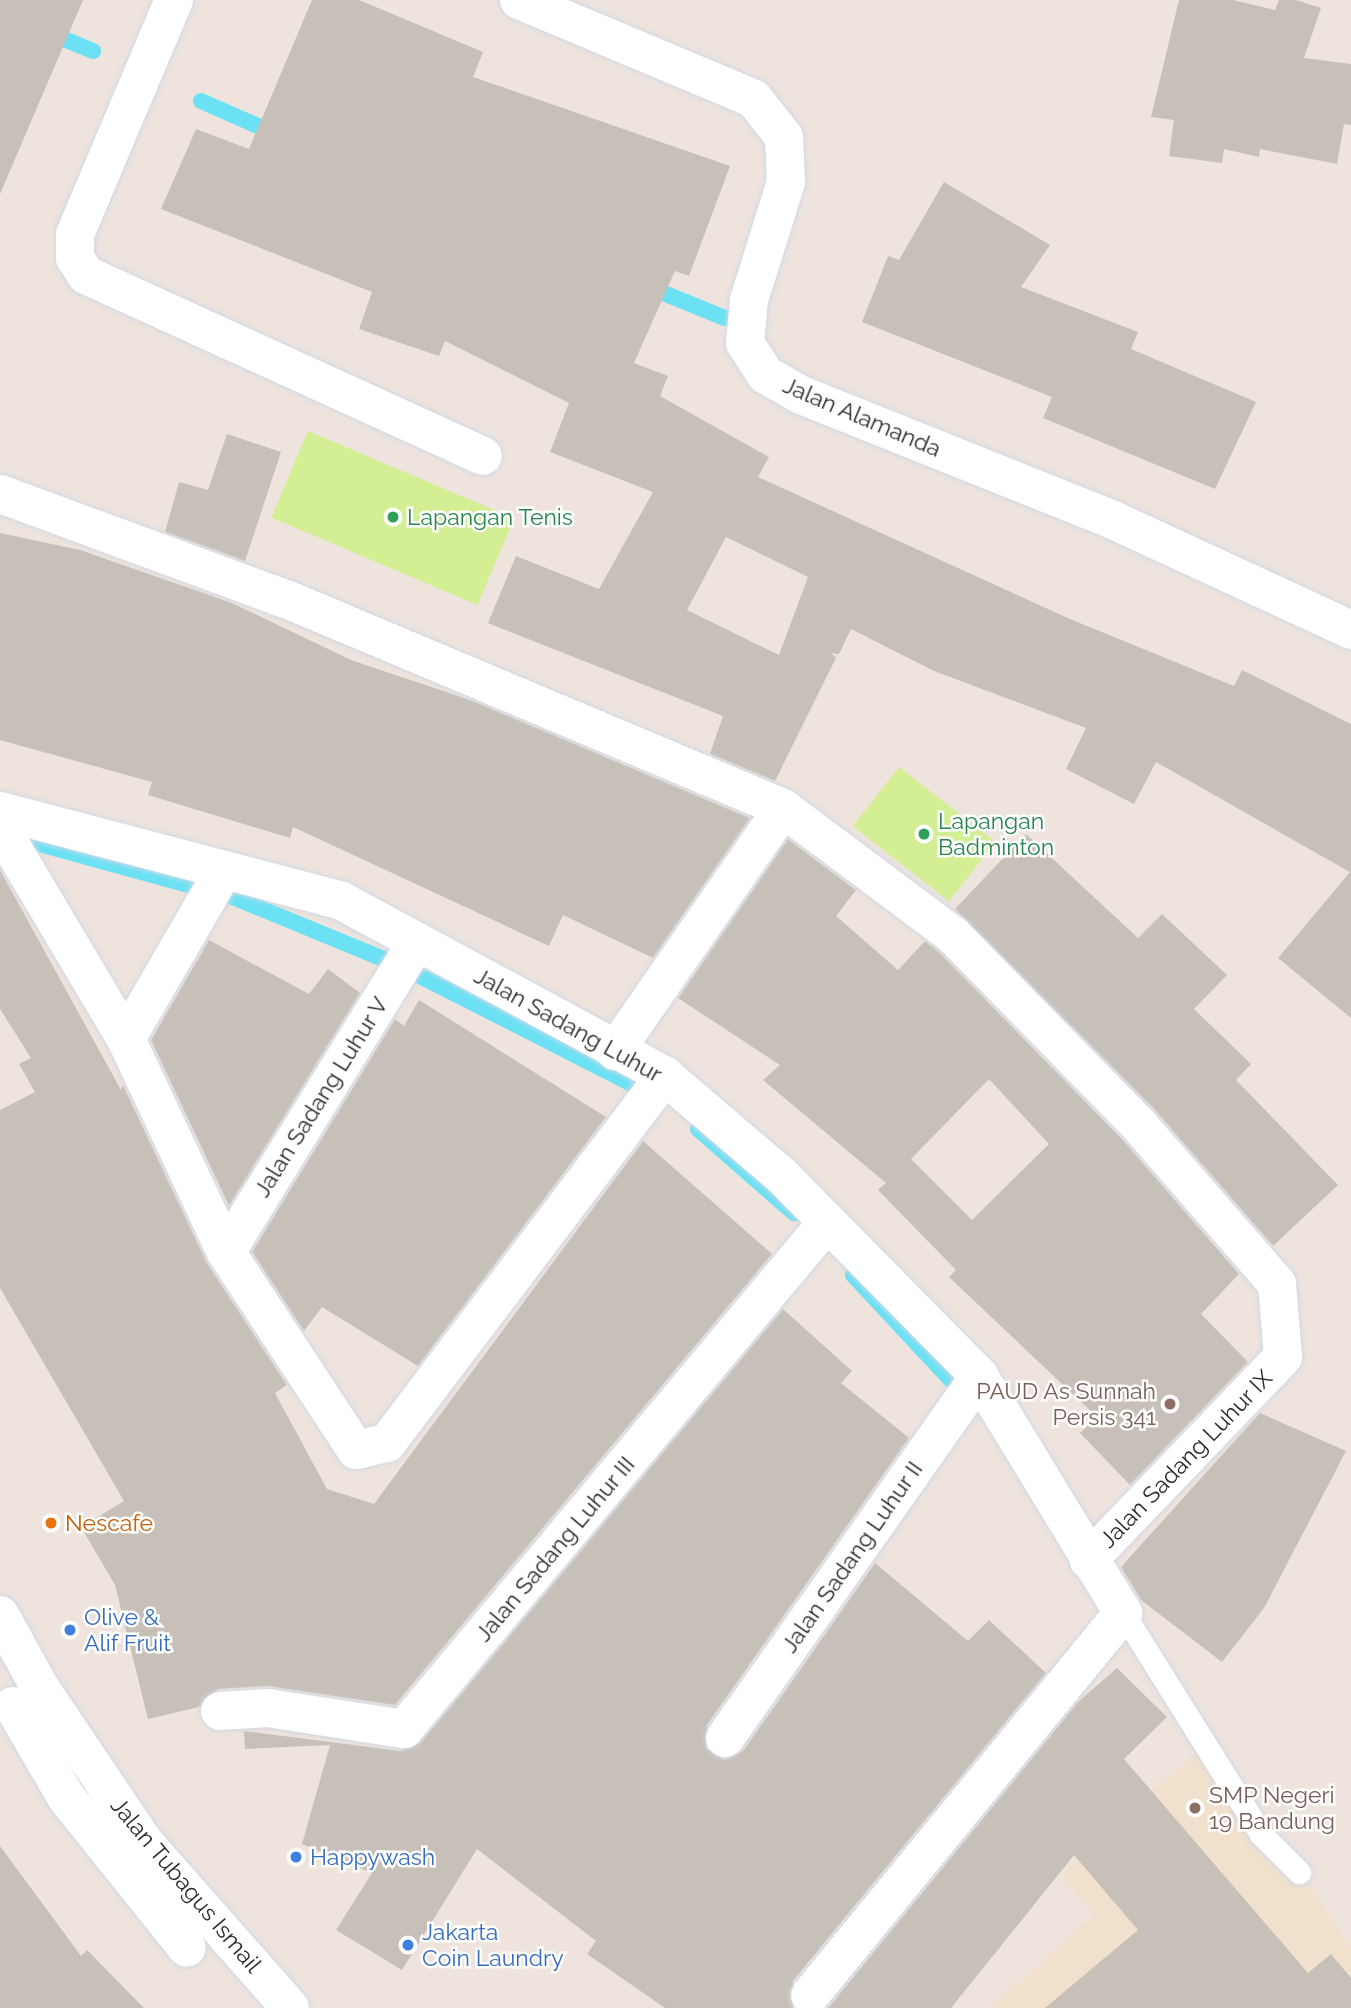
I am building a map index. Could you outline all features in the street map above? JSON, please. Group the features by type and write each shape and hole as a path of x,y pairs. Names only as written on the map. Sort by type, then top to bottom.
{"street":[{"path":"174,0 75,234 75,258 86,275 483,456"},
{"name":"Jalan Alamanda","path":"519,0 754,99 784,137 786,182 748,311 745,343 766,375 801,395 1113,520 1351,630"},
{"path":"0,494 291,601 783,808 615,1051"},
{"name":"Jalan Sadang Luhur IX","path":"783,808 953,935 1138,1124 1277,1284 1283,1357 1088,1560"},
{"name":"Jalan Sadang Luhur","path":"0,811 340,900 665,1076 782,1176 825,1225 979,1376 1088,1560 1123,1613"},
{"path":"0,827 127,1040 226,1252 356,1450 373,1450 387,1443 665,1076"},
{"path":"127,1040 225,870"},
{"name":"Jalan Sadang Luhur V","path":"226,1252 417,942"},
{"name":"Jalan Sadang Luhur III","path":"220,1711 268,1708 404,1729 825,1225"},
{"name":"Jalan Sadang Luhur II","path":"725,1738 979,1376"},
{"path":"810,1996 1123,1613"},
{"name":"Jalan Tubagus Ismail","path":"0,1615 17,1703 290,2008"},
{"path":"17,1703 66,1797 187,1948"}],"lane":[{"path":"1123,1613 1254,1824 1299,1872"}],"shaded area":[{"name":"SMP Negeri 19 Bandung","path":"1209,1741 1351,1947 1351,2008 991,2008 1095,1914 1061,1875"}],"green space":[{"name":"Lapangan Tenis","path":"308,431 514,519 477,605 271,518"},
{"name":"Lapangan Badminton","path":"899,767 995,842 949,901 853,826"}],"building":[{"path":"0,0 83,0 0,194"},
{"path":"312,0 359,0 483,52 473,77 730,166 689,276 675,271 634,363 668,376 660,396 769,457 758,477 1070,619 1234,686 1242,670 1351,724 1351,1018 1278,958 1350,872 1156,762 1134,804 1066,769 1086,728 934,671 851,629 839,654 831,653 836,658 775,781 710,754 723,716 488,623 516,556 599,589 653,492 550,452 569,403 445,341 439,356 359,329 372,292 161,209 196,129 249,149","holes":["726,537 808,577 779,655 687,610"]},
{"path":"1179,0 1233,0 1275,10 1279,0 1296,0 1321,8 1304,58 1351,64 1351,125 1344,124 1337,164 1260,149 1259,157 1224,149 1222,163 1169,156 1174,120 1151,117"},
{"path":"944,182 1050,245 1021,287 1138,332 1131,349 1256,402 1215,489 1043,418 1052,397 862,322 888,256 899,260"},
{"path":"227,434 281,452 245,561 165,532 179,482 208,490"},
{"path":"0,533 80,550 232,603 351,660 473,701 750,818 653,958 563,915 549,946 293,827 290,838 148,795 152,782 0,740"},
{"path":"1026,834 1138,938 1162,914 1227,975 1194,1009 1251,1064 1236,1080 1338,1185 1273,1246 1154,1109 955,909"},
{"path":"788,839 856,890 836,916 898,970 925,941 939,952 1122,1139 1239,1274 1201,1314 1248,1362 1130,1485 1080,1433 1097,1417 949,1277 956,1270 878,1190 886,1183 763,1080 780,1065 678,998","holes":["989,1079 1049,1144 972,1220 911,1159"]},
{"path":"0,870 121,1090 123,1085 207,1263 287,1385 275,1393 327,1489 374,1504 643,1141 772,1254 395,1705 267,1686 218,1689 199,1707 148,1719 115,1585 81,1527 124,1501 0,1288 0,1110 35,1092 19,1064 31,1058 0,1009"},
{"path":"209,940 309,994 328,969 360,993 229,1206 151,1040"},
{"path":"419,1000 606,1117 418,1366 322,1307 304,1331 252,1252 395,1019 404,1026"},
{"path":"783,1309 852,1371 841,1383 909,1438 707,1725 706,1748 724,1760 743,1751 875,1563 968,1641 989,1620 1046,1673 793,1981 793,2008 665,2008 587,1954 596,1941 477,1849 402,1970 336,1930 372,1873 302,1844 330,1745 245,1749 244,1731 401,1751 420,1743"},
{"path":"1260,1413 1346,1451 1264,1608 1222,1662 1141,1600 1121,1567"},
{"path":"1117,1668 1167,1717 1124,1759 1308,1973 1331,1954 1351,1978 1351,2008 1045,2008 1138,1930 1074,1855 951,2008 828,2008 1078,1702"},
{"path":"0,1846 81,1956 87,1950 144,2008 0,2008"}],"waterway":[{"path":"47,32 93,51"},
{"path":"201,101 276,134"},
{"path":"646,286 725,318"},
{"path":"25,840 196,887"},
{"path":"228,895 383,959"},
{"path":"420,976 632,1084"},
{"path":"698,1129 794,1213"},
{"path":"853,1275 952,1381"}],"place":[{"name":"Lapangan Tenis","path":"393,517"},
{"name":"Lapangan Badminton","path":"924,834"},
{"name":"PAUD As Sunnah Persis 341","path":"1170,1404"},
{"name":"Nescafe","path":"51,1523"},
{"name":"Olive & Alif Fruit","path":"70,1630"},
{"name":"SMP Negeri 19 Bandung","path":"1195,1808"},
{"name":"Happywash","path":"296,1857"},
{"name":"Jakarta Coin Laundry","path":"408,1945"}]}
